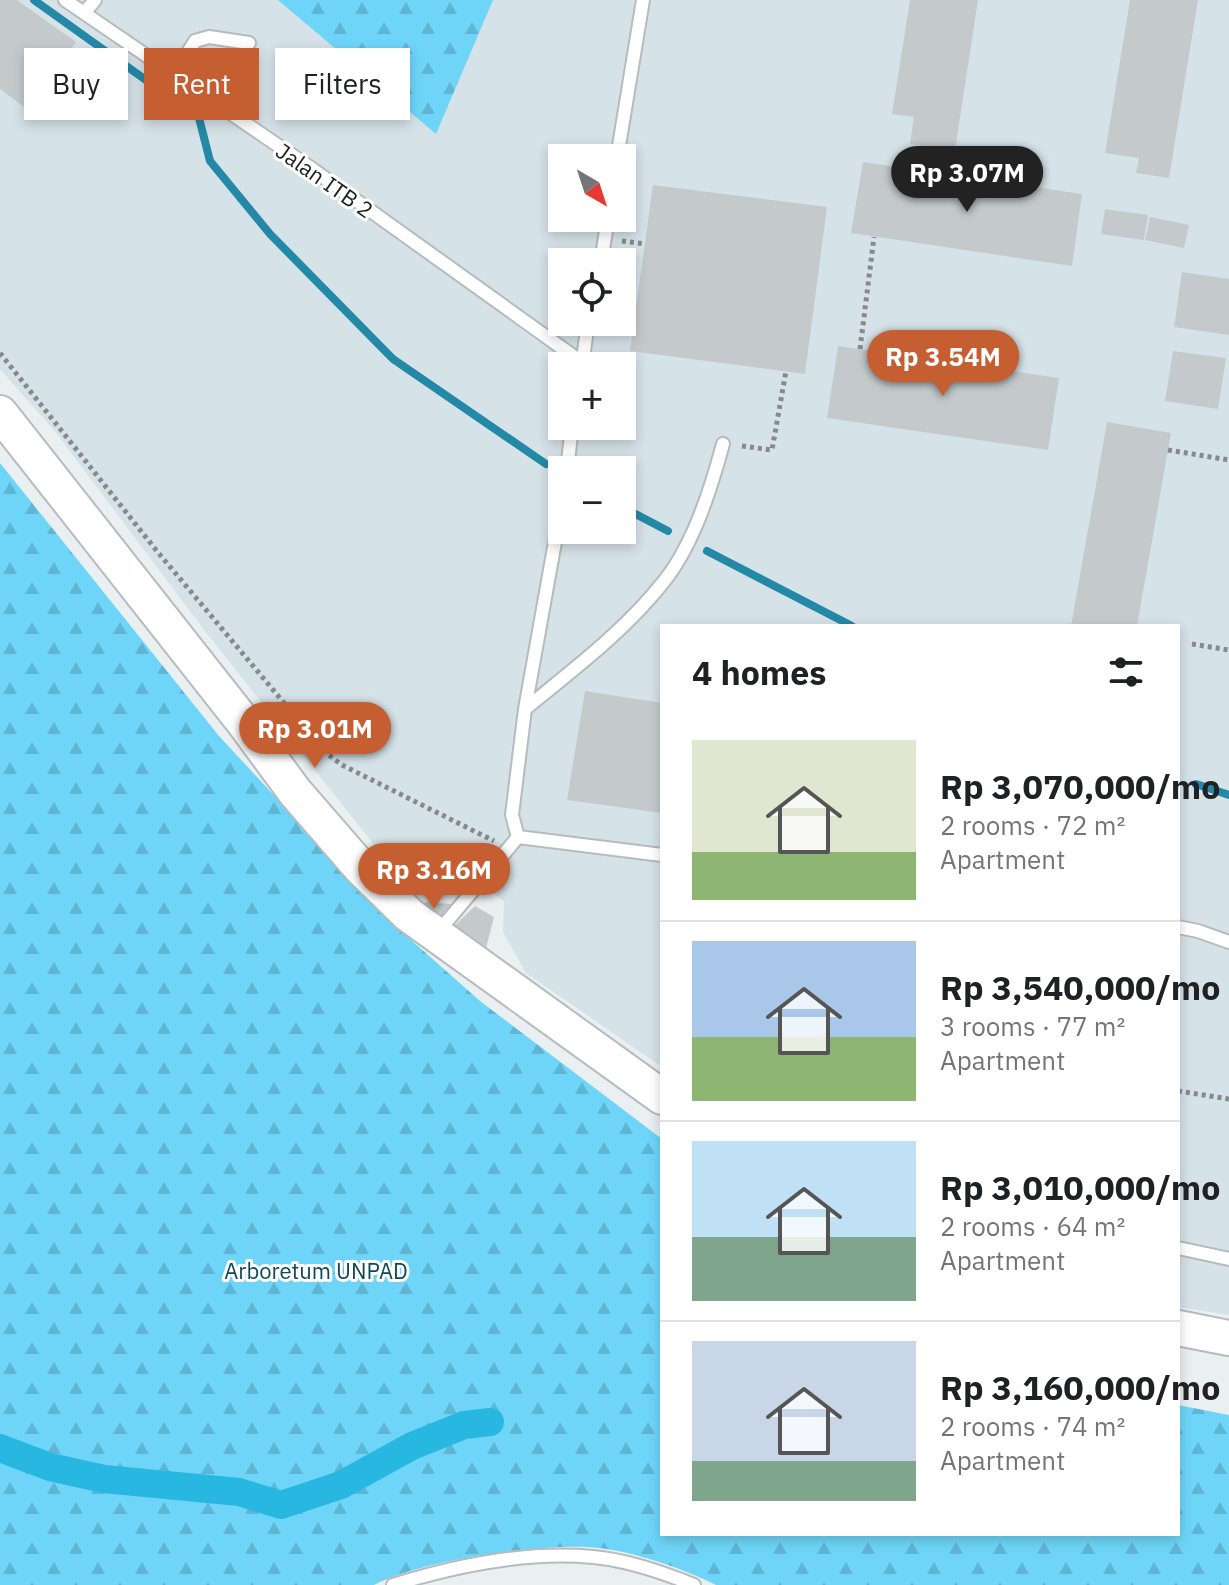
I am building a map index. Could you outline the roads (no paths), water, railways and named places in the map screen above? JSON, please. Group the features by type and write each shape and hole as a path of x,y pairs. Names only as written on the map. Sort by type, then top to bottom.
{"main road":[{"path":"0,413 327,830 409,915 660,1096"},
{"path":"1180,1328 1229,1338"}],"lane":[{"name":"Jalan ITB 2","path":"65,0 144,54"},
{"path":"84,13 95,0"},
{"path":"619,144 643,0"},
{"path":"191,48 195,41 209,37 249,43"},
{"name":"Jalan ITB 2","path":"240,120 566,352"},
{"path":"525,709 617,632 666,579 679,559 711,488 723,444"},
{"path":"518,837 512,815 525,709 555,544"},
{"path":"436,934 518,837"},
{"path":"518,837 660,855"},
{"path":"1180,927 1229,942"},
{"path":"1180,1248 1229,1259"},
{"path":"393,1585 459,1567 536,1556 594,1557 651,1568 694,1585"}],"waterway":[{"path":"34,0 199,118 210,161 270,234 393,359 546,464"},
{"path":"636,514 668,531"},
{"path":"707,551 848,624"},
{"path":"1196,784 1229,795"},
{"path":"0,1448 50,1467 104,1479 239,1492 281,1505 341,1485 412,1446 464,1425 490,1422"}],"park label":[{"name":"Arboretum UNPAD","path":"316,1270"}]}
